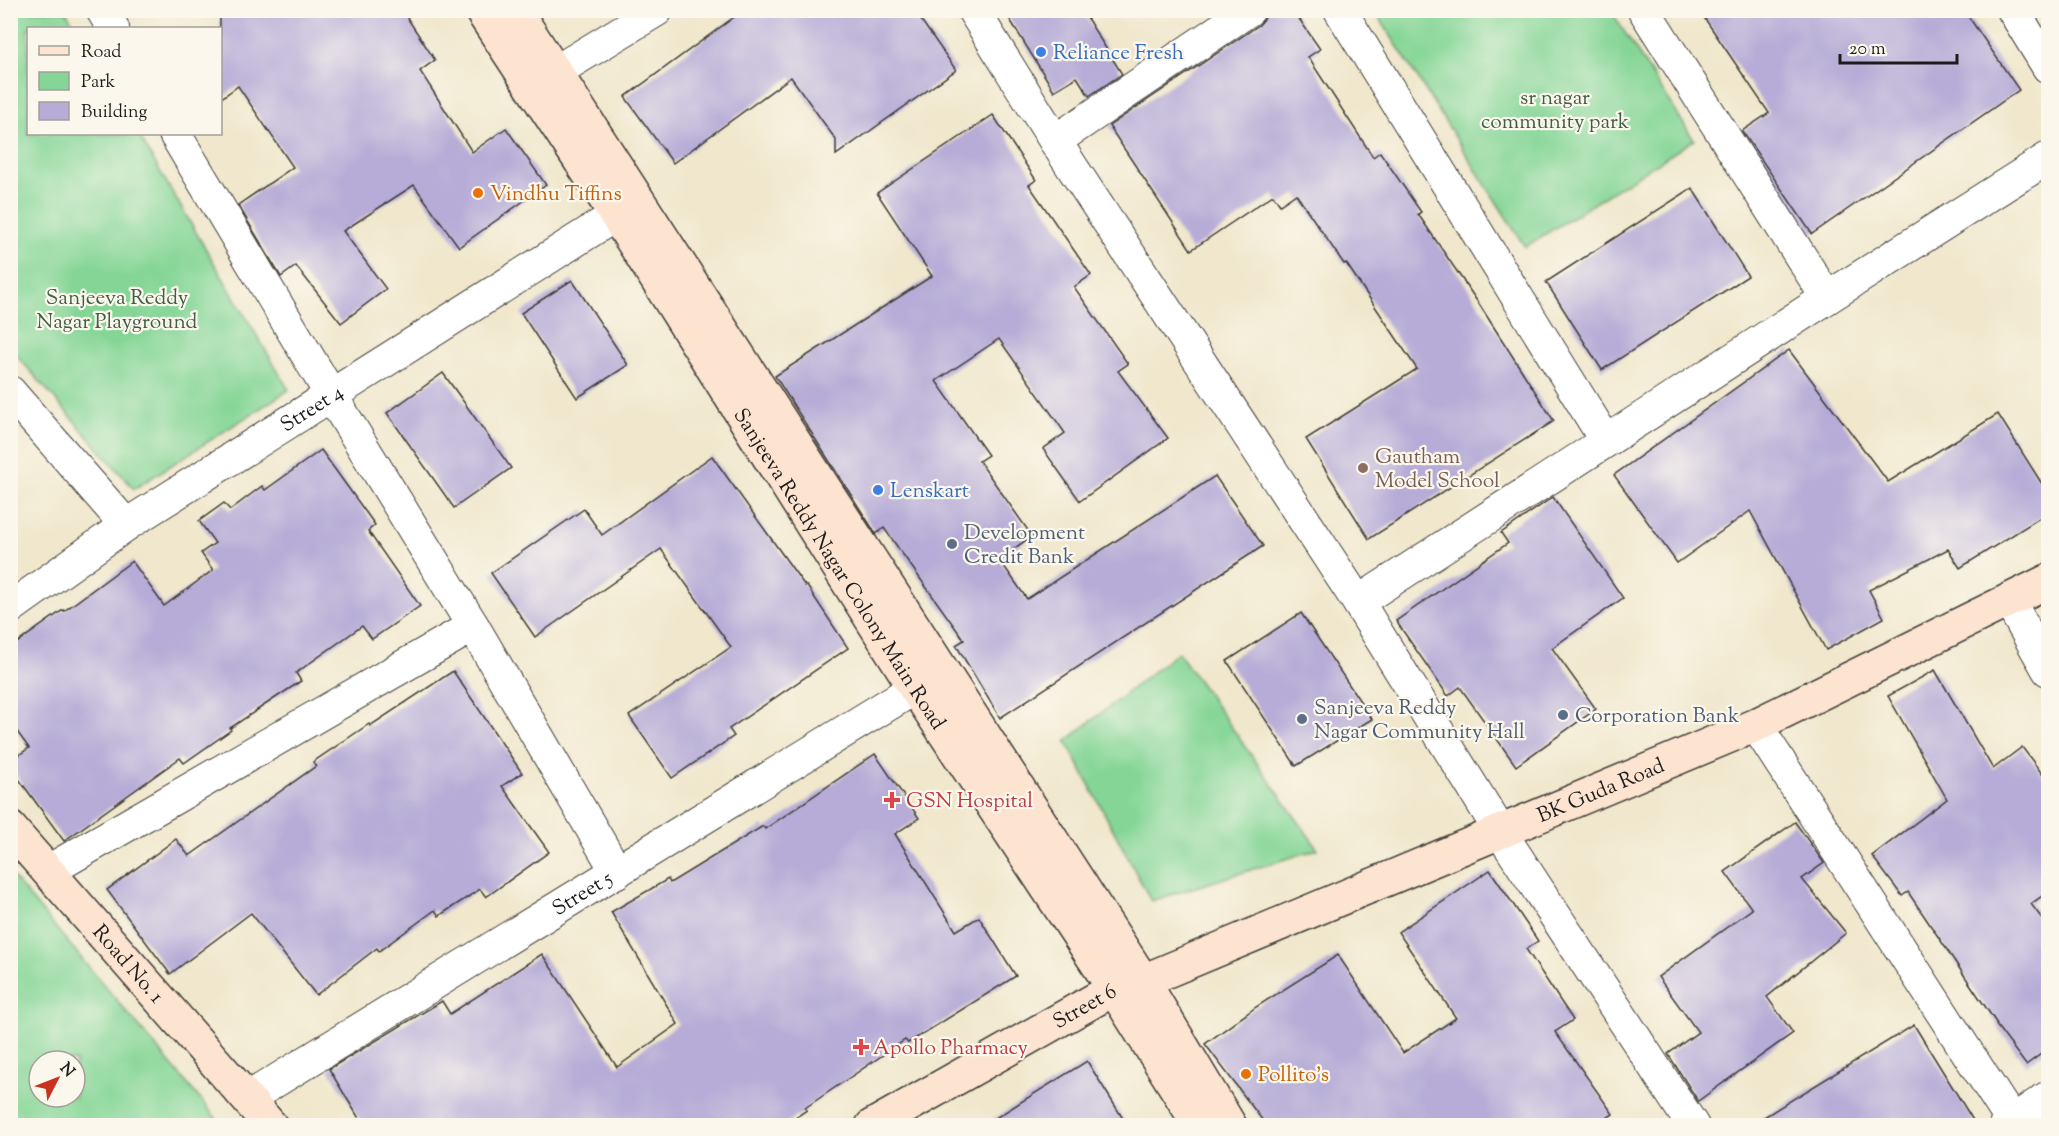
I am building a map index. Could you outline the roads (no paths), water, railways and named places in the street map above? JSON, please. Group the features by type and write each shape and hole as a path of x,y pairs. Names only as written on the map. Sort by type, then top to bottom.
{"main road":[{"name":"Sanjeeva Reddy Nagar Colony Main Road","path":"481,10 616,215 915,688 1129,985"},
{"name":"Sanjeeva Reddy Nagar Colony Main Road","path":"515,10 1129,985 1200,1125"},
{"name":"BK Guda Road","path":"1129,985 1501,833 1756,725 2049,581"},
{"name":"Road No. 1","path":"10,828 271,1125"},
{"name":"Street 6","path":"872,1125 1129,985"},
{"path":"1129,985 1230,1125"}],"street":[{"path":"102,10 111,27"},
{"path":"555,72 657,10"},
{"path":"973,10 1055,141 1358,602 1501,833 1693,1125"},
{"path":"1055,141 1249,10"},
{"path":"1340,10 1606,441"},
{"path":"1644,10 1827,298"},
{"path":"2013,10 2049,67"},
{"path":"176,135 473,627 617,872"},
{"path":"1358,602 1827,298 2049,159"},
{"name":"Street 4","path":"10,608 126,525 616,215"},
{"path":"10,393 126,525"},
{"path":"2009,601 2049,670"},
{"path":"48,871 473,627"},
{"name":"Street 5","path":"248,1098 915,688"},
{"path":"1756,725 2011,1124 2049,1097"}],"place":[{"name":"Reliance Fresh","path":"1041,52"},
{"name":"Vindhu Tiffins","path":"478,193"},
{"name":"Gautham Model School","path":"1363,468"},
{"name":"Lenskart","path":"878,490"},
{"name":"Development Credit Bank","path":"952,544"},
{"name":"Corporation Bank","path":"1563,715"},
{"name":"Sanjeeva Reddy Nagar Community Hall","path":"1302,719"},
{"name":"GSN Hospital","path":"892,800"},
{"name":"Apollo Pharmacy","path":"861,1047"},
{"name":"Pollito's","path":"1246,1074"}],"park label":[{"name":"sr nagar community park","path":"1555,109"},
{"name":"Sanjeeva Reddy Nagar Playground","path":"117,309"}]}
